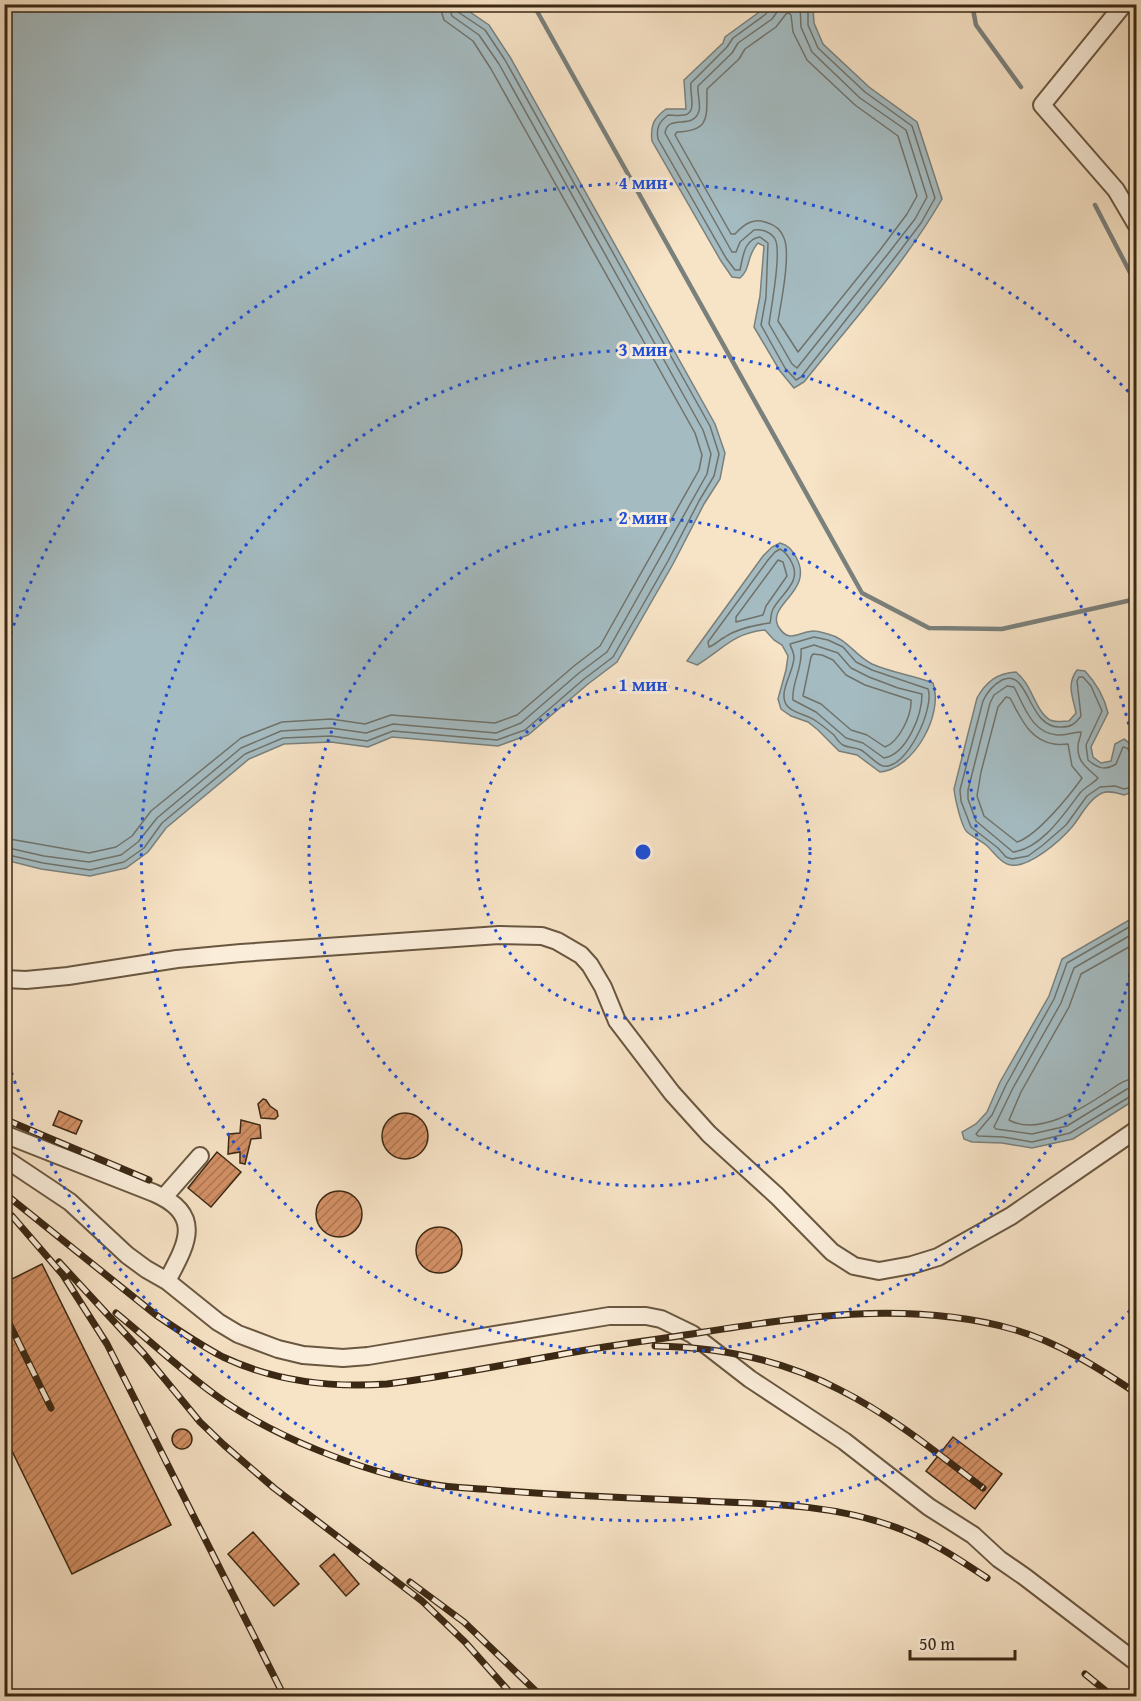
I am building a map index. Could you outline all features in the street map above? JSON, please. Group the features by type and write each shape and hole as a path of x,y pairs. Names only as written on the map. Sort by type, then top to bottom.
{"lane":[{"path":"1124,4 1042,105 1116,190 1137,224"},
{"path":"4,979 26,980 68,976 177,959 241,953 499,935 542,936 557,941 581,955 590,965 603,987 617,1021 672,1093 709,1134 777,1196 832,1252 854,1266 879,1271 938,1257 1011,1216 1137,1130"},
{"path":"4,1134 164,1197 178,1209 184,1218 188,1237 182,1254 167,1281"},
{"path":"164,1197 200,1155"},
{"path":"4,1158 70,1202 127,1255 167,1281 218,1322 238,1334 278,1349 323,1358 368,1356 609,1316 646,1316 676,1325 704,1342 750,1379 844,1441 929,1507 973,1535 1011,1569 1025,1577 1137,1662"}],"water":[{"path":"5,4 458,4 489,25 510,57 715,424 725,453 720,479 617,662 528,735 498,746 392,737 368,747 331,742 284,744 249,759 166,828 148,852 126,868 90,876 41,869 5,860"},
{"path":"766,5 816,5 813,8 814,23 823,44 869,87 917,122 942,199 911,247 876,293 804,382 794,388 780,371 754,327 760,296 764,246 758,243 740,278 732,277 652,141 652,126 658,116 666,109 686,109 684,80 723,43 725,37"},
{"path":"780,543 791,550 800,569 800,579 796,588 776,618 782,632 794,636 814,631 835,636 872,664 933,683 934,710 930,724 915,751 892,769 880,772 857,755 839,751 808,722 791,716 781,709 778,699 788,656 782,645 765,630 736,638 697,665 687,661 763,556"},
{"path":"1077,670 1085,671 1093,681 1108,713 1091,747 1093,757 1101,763 1111,761 1115,744 1124,739 1136,755 1136,791 1124,795 1102,793 1089,804 1067,833 1044,852 1018,865 1007,864 967,832 954,789 977,698 993,679 1003,674 1016,672 1026,683 1045,716 1050,720 1069,721 1076,713 1071,686"},
{"path":"1136,916 1136,1099 1073,1139 1032,1148 1002,1143 972,1142 964,1139 962,1132 976,1124 987,1112 1000,1082 1049,996 1062,959"}],"building":[{"path":"263,1099 277,1111 278,1116 275,1119 261,1118 258,1104"},
{"path":"59,1111 82,1121 76,1134 53,1125"},
{"path":"405,1113 421,1120 428,1136 421,1152 405,1159 389,1152 382,1136 389,1120"},
{"path":"241,1120 260,1125 261,1138 251,1139 245,1164 240,1163 240,1152 228,1154 229,1134 240,1133"},
{"path":"217,1152 241,1172 211,1207 188,1188"},
{"path":"339,1191 355,1198 362,1214 355,1230 339,1237 323,1230 316,1214 323,1198"},
{"path":"439,1227 455,1234 462,1250 455,1266 439,1273 423,1266 416,1250 423,1234"},
{"path":"42,1264 171,1525 72,1574 10,1447 4,1450 4,1283"},
{"path":"182,1429 189,1432 192,1439 189,1446 182,1449 175,1446 172,1439 175,1432"},
{"path":"953,1437 1002,1474 975,1509 926,1471"},
{"path":"253,1532 299,1584 274,1606 228,1554"},
{"path":"334,1554 359,1584 346,1596 320,1566"}],"waterway":[{"path":"533,4 862,593 929,628 1002,629 1136,599"},
{"path":"972,4 976,25 1021,87"},
{"path":"1095,205 1136,284"}],"railway":[{"path":"4,1119 149,1180"},
{"path":"4,1193 156,1315 197,1342 242,1365 303,1381 344,1385 387,1384 604,1347 771,1322 852,1314 892,1313 973,1320 1029,1334 1077,1356 1136,1393"},
{"path":"12,1216 63,1275 107,1344 284,1696"},
{"path":"59,1262 144,1354 200,1422 224,1445 274,1488 422,1601 465,1642 513,1696"},
{"path":"4,1313 51,1408"},
{"path":"116,1313 189,1375 237,1409 289,1438 375,1470 430,1484 454,1487 582,1496 767,1504 831,1511 872,1520 917,1536 987,1578"},
{"path":"655,1346 727,1352 773,1363 818,1380 859,1400 896,1423 983,1488"},
{"path":"410,1582 464,1622 541,1696"},
{"path":"1085,1674 1112,1696"}]}
